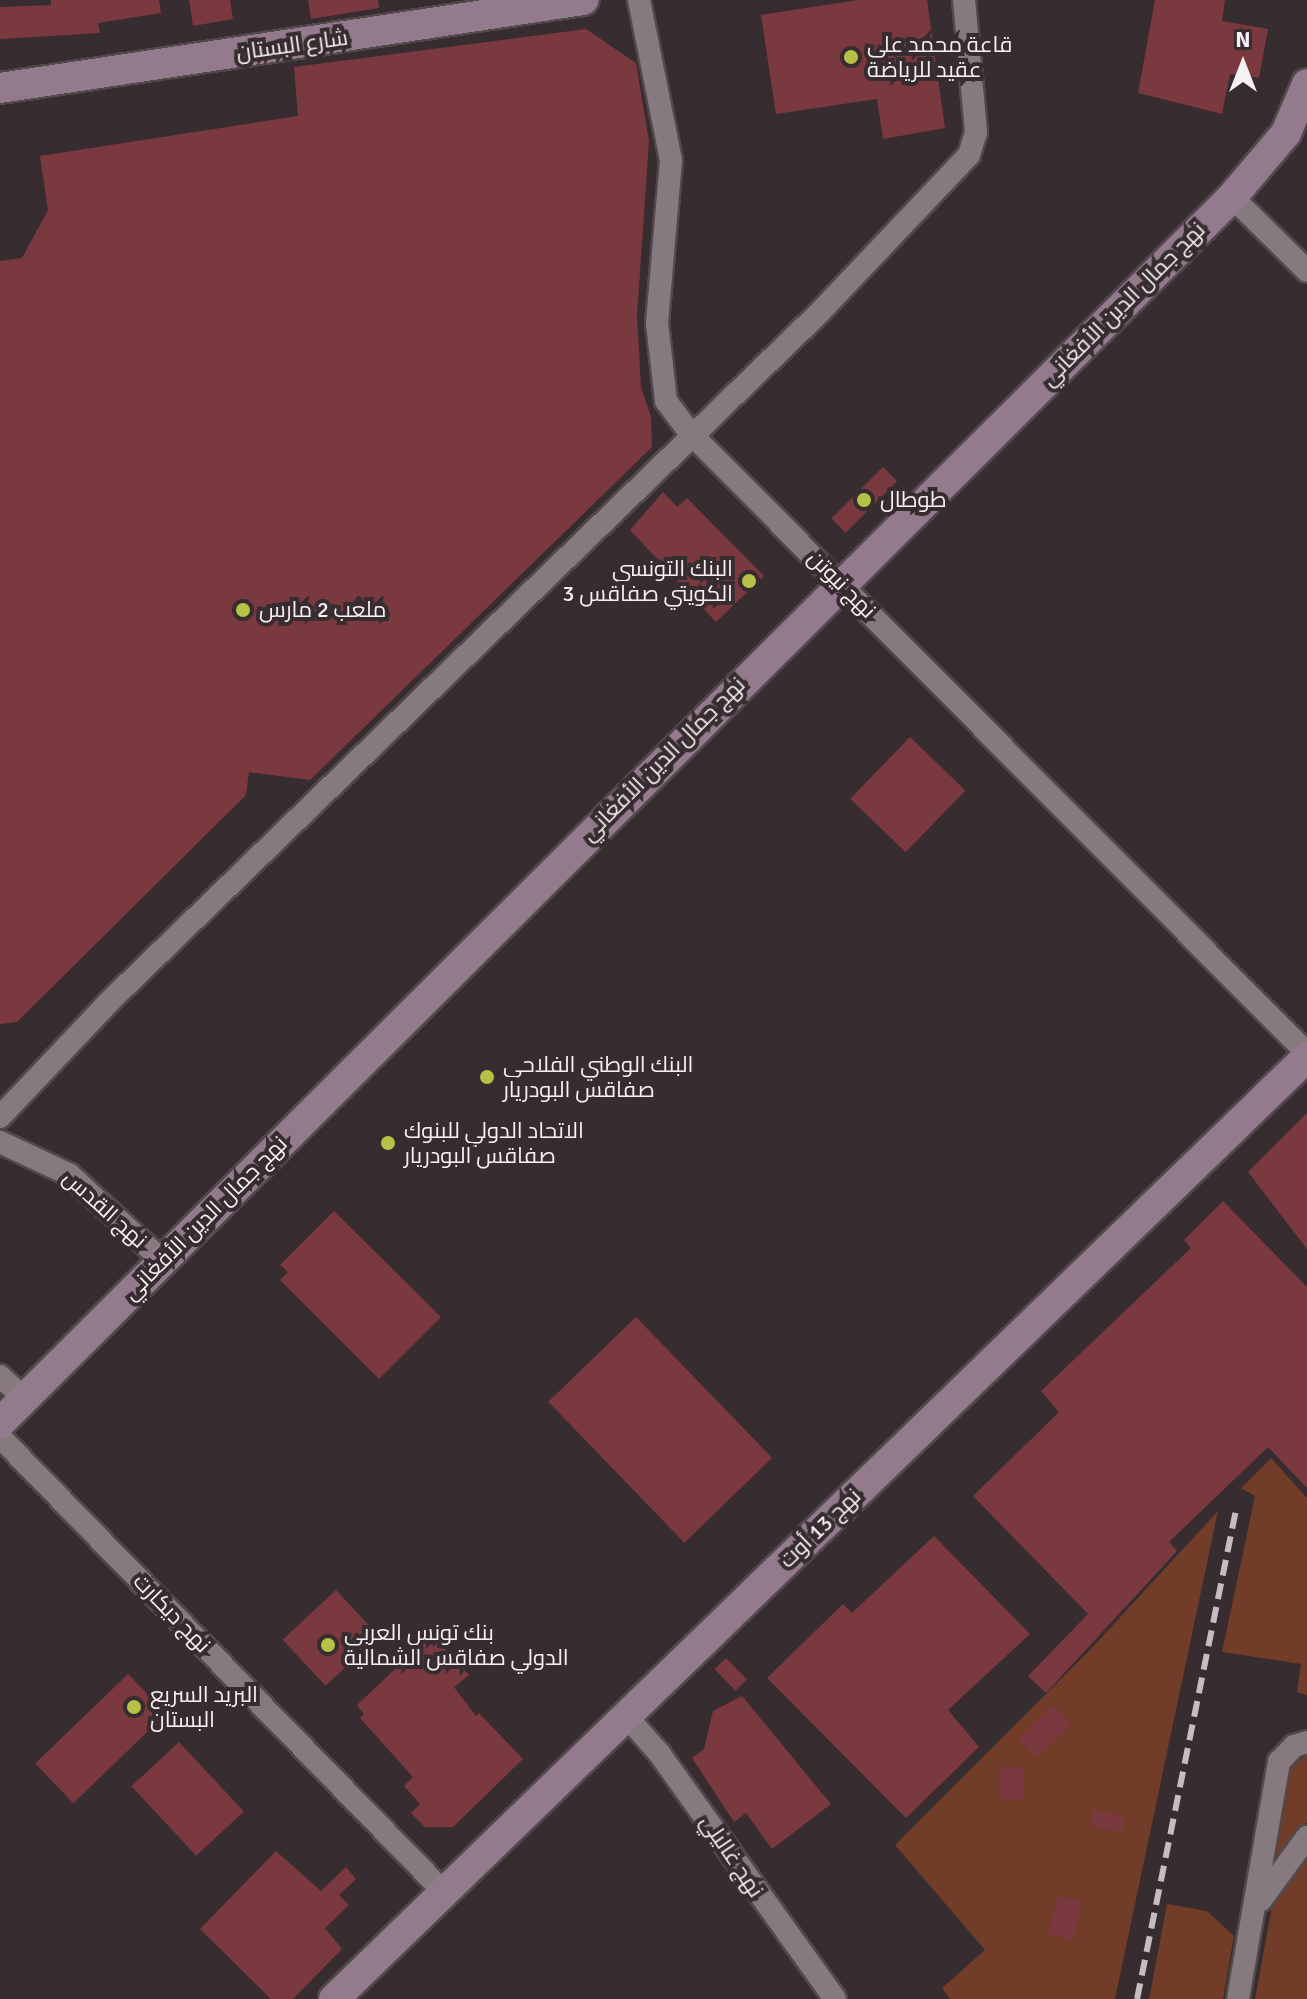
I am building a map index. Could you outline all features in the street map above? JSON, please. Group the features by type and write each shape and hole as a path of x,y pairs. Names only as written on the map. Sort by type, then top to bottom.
{"main road":[{"name":"شارع البستان","path":"0,88 542,3 583,0"},
{"name":"نهج جمال الدين الأفغاني","path":"0,1423 839,581 1232,197 1286,133 1307,84"},
{"name":"نهج 13 أوت","path":"334,1999 1307,1055"}],"street":[{"name":"نهج نيوتن","path":"639,0 671,160 658,361 666,401 690,433 1307,1055"},
{"path":"0,1117 110,1001 690,433 819,313 969,155 976,132 964,0"},
{"path":"1232,197 1307,271"},
{"name":"نهج القدس","path":"0,1142 70,1175 163,1261"},
{"path":"0,1376 24,1398"},
{"name":"نهج ديكارت","path":"0,1437 444,1892"},
{"name":"نهج غاليلي","path":"626,1716 659,1753 835,1999"},
{"path":"1238,1999 1258,1904 1279,1762 1294,1746 1307,1742"},
{"path":"1258,1904 1307,1837"}],"shaded area":[{"path":"1271,1458 1307,1498 1307,1695 1297,1692 1301,1664 1222,1652 1255,1496 1241,1488"},
{"path":"1218,1511 1115,1999 950,1999 942,1988 985,1950 895,1845 1088,1652"},
{"path":"1307,1755 1307,1822 1273,1859 1288,1769"},
{"path":"1307,1857 1307,1999 1255,1999 1272,1906 1279,1888"},
{"path":"1167,1904 1207,1911 1234,1936 1223,1999 1149,1999"}],"building":[{"path":"51,0 159,0 161,13 98,23 100,33 0,39 0,7 51,5"},
{"path":"189,0 230,0 233,19 193,26"},
{"path":"308,0 378,0 379,8 311,19"},
{"name":"قاعة محمد علي عقيد للرياضة","path":"858,0 927,0 945,128 883,139 877,99 776,114 761,15"},
{"path":"1155,0 1225,0 1222,21 1268,29 1259,78 1230,74 1222,114 1138,93"},
{"name":"ملعب 2 مارس","path":"586,29 636,63 649,141 637,316 641,387 651,417 652,447 310,780 249,772 246,795 17,1022 0,1024 0,261 22,258 48,210 40,156 298,116 294,67"},
{"path":"883,467 897,481 846,533 831,519"},
{"path":"663,492 677,507 687,498 764,576 716,622 630,530"},
{"path":"910,737 965,790 906,852 850,799"},
{"path":"1307,1113 1307,1249 1248,1172"},
{"path":"1223,1201 1307,1287 1307,1488 1268,1447 1169,1542 1177,1551 1046,1693 1028,1676 1088,1614 973,1496 1059,1412 1041,1391 1191,1248 1184,1240"},
{"path":"334,1211 441,1317 379,1379 280,1280 288,1272 280,1265"},
{"path":"636,1317 772,1458 684,1543 548,1402"},
{"path":"934,1536 1030,1634 948,1710 979,1747 906,1818 767,1678 843,1604 852,1613"},
{"path":"336,1590 379,1636 326,1686 283,1640"},
{"path":"432,1634 469,1675 454,1687 476,1716 479,1713 523,1759 453,1827 425,1827 411,1813 420,1804 404,1786 413,1777 360,1718 364,1714 357,1705"},
{"path":"726,1658 747,1680 735,1691 714,1669"},
{"path":"128,1674 166,1714 73,1803 35,1764"},
{"path":"742,1696 831,1804 772,1849 746,1813 734,1822 692,1758 704,1749 713,1711"},
{"path":"1054,1705 1072,1724 1036,1757 1018,1738"},
{"path":"179,1742 244,1811 196,1856 131,1786"},
{"path":"1000,1767 1024,1767 1024,1800 1000,1800"},
{"path":"1093,1810 1124,1816 1121,1832 1090,1826"},
{"path":"276,1851 321,1891 346,1867 356,1879 339,1895 349,1905 325,1928 342,1949 293,1999 271,1999 200,1929"},
{"path":"1057,1896 1082,1902 1074,1940 1048,1934"}],"railway":[{"path":"1137,1999 1237,1505"}],"place":[{"name":"قاعة محمد علي عقيد للرياضة","path":"851,57"},
{"name":"طوطال","path":"864,500"},
{"name":"البنك التونسي الكويتي صفاقس 3","path":"749,581"},
{"name":"ملعب 2 مارس","path":"243,610"},
{"name":"البنك الوطني الفلاحي صفاقس البودريار","path":"487,1077"},
{"name":"الاتحاد الدولي للبنوك صفاقس البودريار","path":"388,1143"},
{"name":"بنك تونس العربي الدولي صفاقس الشمالية","path":"328,1645"},
{"name":"البريد السريع البستان","path":"134,1707"}]}
